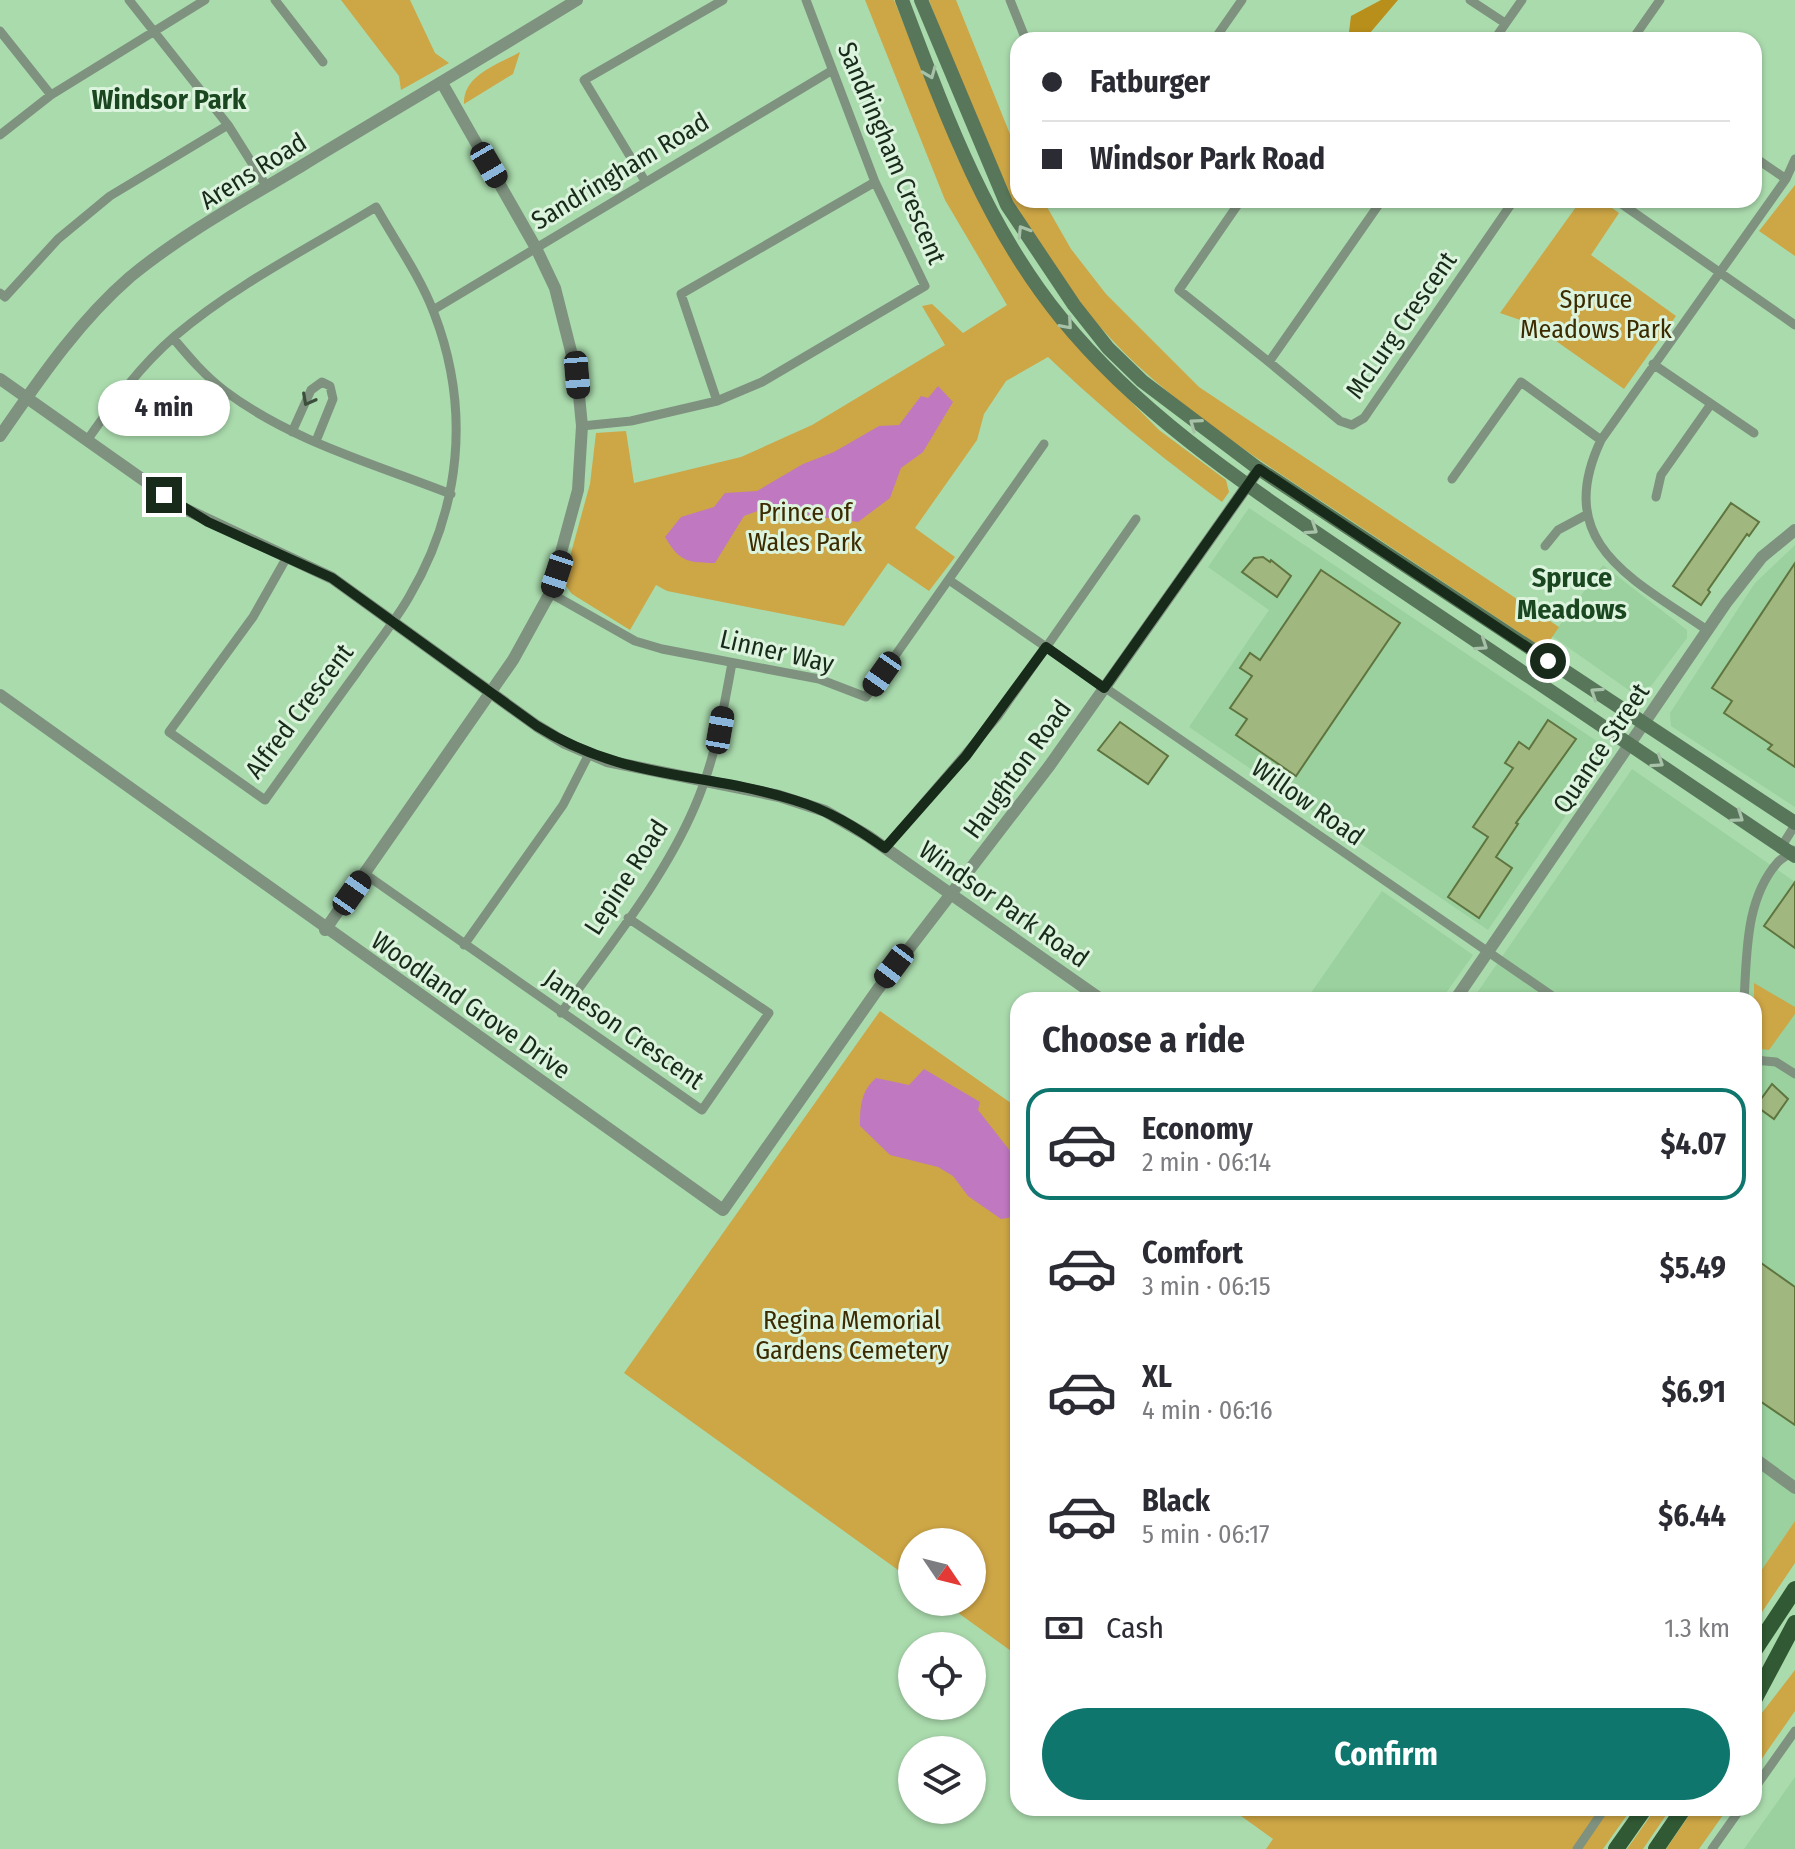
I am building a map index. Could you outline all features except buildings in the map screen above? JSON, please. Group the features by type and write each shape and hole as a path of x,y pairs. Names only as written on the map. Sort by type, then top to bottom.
{"highway":[{"path":"1762,1639 1795,1589"},
{"path":"1762,1687 1795,1623"},
{"path":"1762,1691 1795,1644"},
{"path":"1616,1849 1639,1816"},
{"path":"1656,1849 1679,1816"}],"main road":[{"path":"902,0 956,138 991,213 1027,273 1060,318 1147,410 1248,485 1631,743 1788,853"},
{"path":"921,0 1007,205 1045,265 1108,348 1142,381 1259,469 1795,824"}],"street":[{"path":"129,0 228,125 267,187"},
{"path":"0,135 51,95 205,0"},
{"path":"275,0 323,62"},
{"name":"Arens Road","path":"0,436 92,314 130,277 267,187 577,0"},
{"path":"645,181 584,80 723,0"},
{"name":"Sandringham Crescent","path":"582,426 631,421 717,401 762,382 925,286 875,182 806,0"},
{"path":"1010,0 1023,32"},
{"path":"1220,32 1242,0"},
{"path":"1470,0 1505,23"},
{"path":"1499,32 1522,0"},
{"path":"1638,32 1660,0"},
{"path":"0,31 51,95"},
{"name":"Sandringham Road","path":"433,310 831,71"},
{"path":"325,930 492,694 550,593 574,511 582,426 577,375 566,319 536,248 442,83"},
{"path":"0,293 5,297 58,239 110,196 228,125"},
{"path":"1707,630 1640,584 1609,558 1586,515 1584,487 1601,440 1786,179 1795,159"},
{"path":"1762,162 1786,179"},
{"path":"717,401 681,294 875,182"},
{"path":"88,439 121,393 173,338 205,312 376,207 433,310 455,384 457,458 442,531 429,561 393,620"},
{"name":"McLurg Crescent","path":"1235,208 1179,290 1340,421 1352,425 1364,418 1508,208"},
{"path":"1269,362 1376,208"},
{"path":"1628,208 1795,325"},
{"path":"173,338 225,391 292,432 451,494"},
{"path":"1653,364 1754,433"},
{"name":"Windsor Park Road","path":"0,379 183,508 332,578 550,734 589,754 636,769 779,796 809,805 854,827 1091,992"},
{"path":"292,432 311,390 322,382 330,386 333,399 316,441"},
{"path":"1452,479 1521,382 1601,440"},
{"path":"1656,497 1661,475 1711,404"},
{"path":"1044,444 949,580 1104,688"},
{"name":"Haughton Road","path":"723,1210 878,989 1041,777 1259,469"},
{"path":"1545,546 1558,530 1586,515"},
{"path":"885,848 974,746 1136,519"},
{"name":"Quance Street","path":"1460,992 1707,630 1762,557 1795,530"},
{"name":"Alfred Crescent","path":"287,557 253,617 169,732 265,800 393,620"},
{"name":"Linner Way","path":"550,593 635,641 819,679 866,697 949,580"},
{"name":"Lepine Road","path":"561,1013 679,841 705,782 720,730 732,663"},
{"name":"Willow Road","path":"1104,688 1546,992"},
{"name":"Woodland Grove Drive","path":"0,695 325,930 723,1210"},
{"path":"464,945 563,805 589,754"},
{"path":"1744,992 1748,935 1757,900 1788,853 1795,824"},
{"name":"Jameson Crescent","path":"365,874 702,1110 769,1013 628,918"},
{"path":"1762,1061 1776,1062 1795,1074"},
{"path":"1762,1464 1795,1488"},
{"path":"1762,1778 1795,1731"},
{"path":"1577,1849 1600,1816"},
{"path":"1712,1849 1735,1816"}],"shaded area":[{"path":"1381,0 1398,0 1371,32 1349,32 1351,16"},
{"path":"938,386 953,402 923,452 901,468 890,498 858,522 763,509 744,516 715,563 685,559 665,537 681,517 714,507 725,493 757,491 879,426 899,425 921,396 928,398"},
{"path":"1249,508 1610,750 1488,930 1189,727 1269,610 1208,567"},
{"path":"1795,545 1795,807 1671,726 1670,713 1755,583"},
{"path":"1603,565 1687,630 1687,638 1651,686 1630,691 1552,636"},
{"path":"1632,769 1795,882 1795,1521 1762,1569 1762,992 1478,992"},
{"path":"1382,891 1473,955 1447,992 1312,992"},
{"path":"924,1069 980,1102 978,1110 1010,1151 1010,1218 1001,1219 968,1196 953,1176 938,1167 890,1155 860,1126 862,1099 876,1078 909,1085"},
{"path":"1795,1777 1795,1849 1744,1849"}],"green space":[{"path":"341,0 410,0 435,53 449,63 401,90 399,76"},
{"name":"Prince of Wales Park","path":"865,0 894,0 957,157 994,228 1078,348 1159,430 1226,480 1229,492 1222,502 1154,450 1048,357 1006,381 984,414 977,440 915,528 955,557 929,591 888,563 844,626 667,591 656,585 630,630 572,594 563,582 590,484 596,433 626,431 634,483 741,457 812,425 945,345 922,306 932,304 963,333 1007,305 945,200"},
{"path":"929,0 956,0 1010,134 1010,197 974,120"},
{"path":"520,52 513,74 464,104 465,94 475,78"},
{"path":"1795,185 1795,256 1759,231"},
{"path":"1016,208 1048,208 1071,249 1106,294 1199,387 1559,627 1544,649 1282,475 1183,404 1137,365 1093,319 1042,251"},
{"name":"Spruce Meadows Park","path":"1575,208 1612,208 1619,213 1591,255 1676,316 1624,389 1532,324 1500,313"},
{"path":"1754,983 1795,1007 1795,1014 1769,1050 1762,1049 1762,992 1754,992"},
{"name":"Regina Memorial Gardens Cemetery","path":"880,1011 1010,1102 1010,1650 962,1616 986,1616 986,1528 898,1528 898,1570 624,1373"},
{"path":"1795,1521 1795,1563 1762,1612 1762,1569"},
{"path":"1795,1670 1795,1711 1762,1758 1762,1713"},
{"path":"1241,1816 1626,1816 1603,1849 1266,1849 1273,1839"},
{"path":"1650,1816 1666,1816 1643,1849 1627,1849"},
{"path":"1689,1816 1722,1816 1699,1849 1666,1849"}],"district":[{"name":"Windsor Park","path":"169,99"},
{"name":"Spruce Meadows","path":"1572,593"}],"route":[{"path":"164,495 208,522 332,578 565,743 607,761 636,769 794,800 825,811 885,848 966,756 1046,647 1104,688 1259,469 1548,661"}]}
